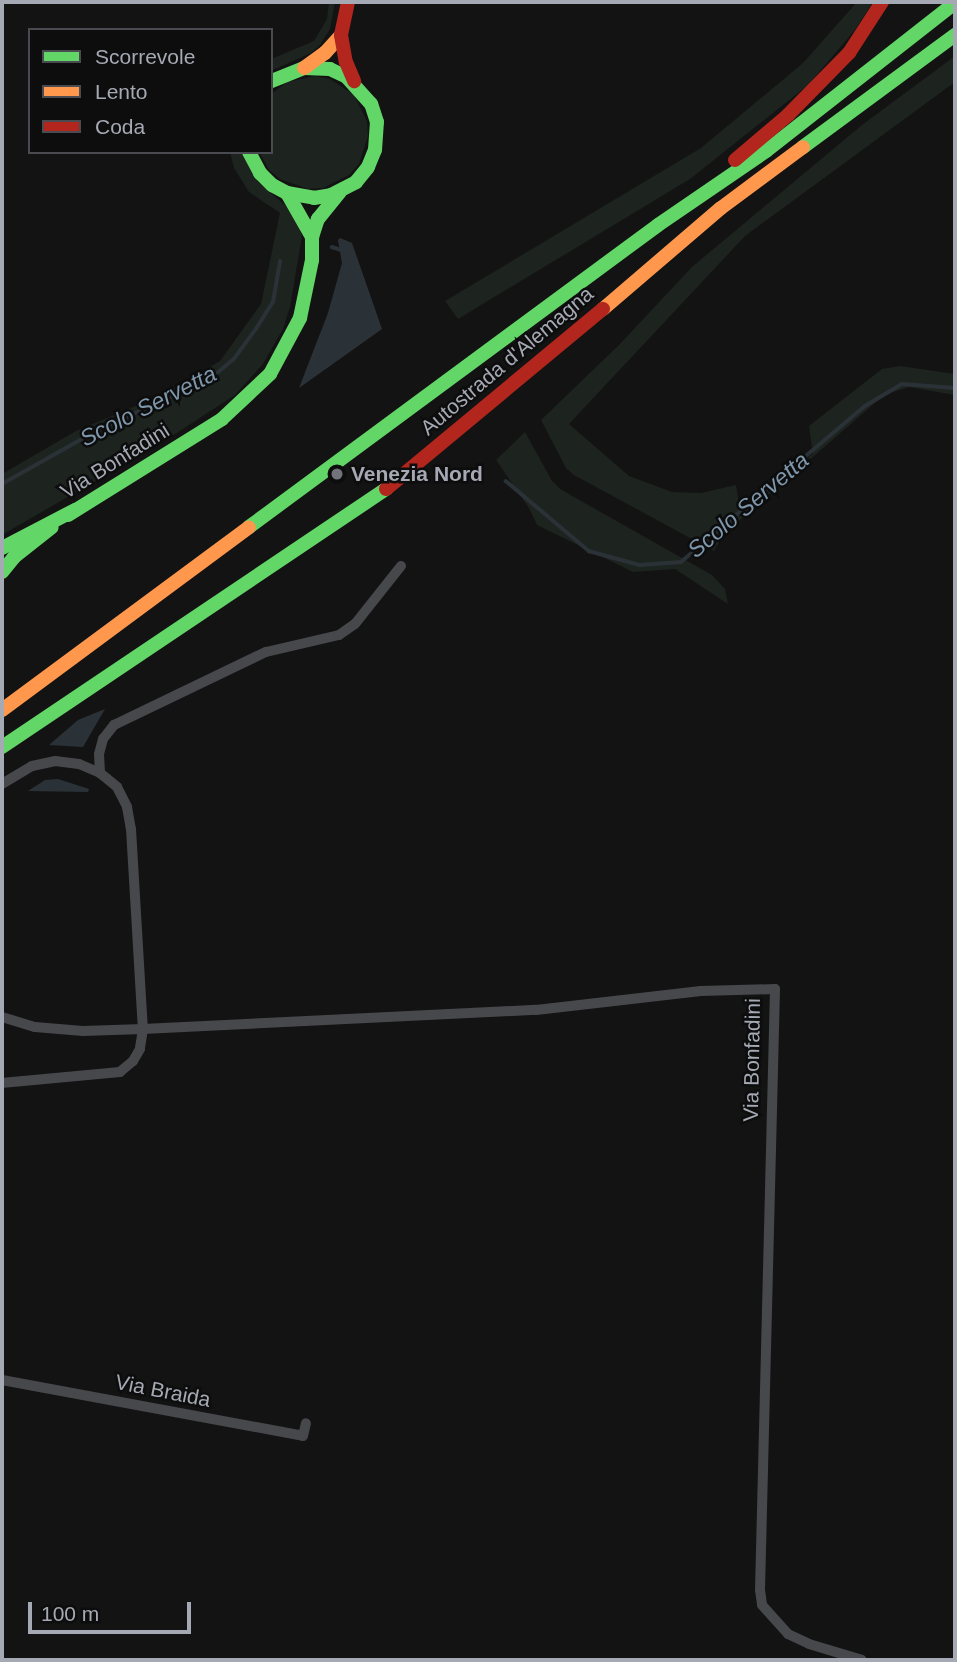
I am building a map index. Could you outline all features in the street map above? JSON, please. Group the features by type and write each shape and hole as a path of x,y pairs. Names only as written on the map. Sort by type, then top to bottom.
{"main road":[{"path":"312,237 318,219 340,192 356,182 368,167 377,141 372,104 354,82 346,62 341,35 348,2"},
{"path":"658,225 788,115 849,53 882,2"},
{"name":"Autostrada d'Alemagna","path":"2,710 658,225 766,151 955,2"},
{"path":"273,80 304,68 325,53 341,35"},
{"name":"Autostrada d'Alemagna","path":"2,747 366,505 486,409 721,208 955,35"},
{"path":"304,68 330,69 354,82"},
{"path":"250,154 266,180 287,194 314,198 340,192"},
{"path":"287,194 312,237"},
{"name":"Via Bonfadini","path":"2,572 14,557 75,510 222,419 270,374 288,346 300,318 312,260 312,237"},
{"path":"2,548 14,539 75,510"}],"street":[{"path":"100,773 99,754 103,738 114,725 266,652 339,635 355,625 401,566"},
{"path":"2,784 32,766 55,761 79,764 100,773 117,788 127,807 131,829 143,1029 140,1049 133,1061 120,1072 2,1083"},
{"name":"Via Bonfadini","path":"2,1017 35,1027 83,1031 143,1029 536,1010 701,991 775,989 760,1590 762,1605 788,1633 809,1644 862,1660"},
{"name":"Via Braida","path":"2,1380 303,1436 306,1423"}],"shaded area":[{"path":"329,2 335,2 330,29 320,45 311,53 273,70 273,58 314,41 327,19"},
{"path":"857,2 873,2 854,31 808,85 690,179 458,319 445,301 701,148 803,63"},
{"path":"955,56 955,82 745,236 569,424 629,476 672,492 701,493 736,485 739,504 813,454 809,426 882,369 900,366 955,374 955,395 909,387 884,395 724,534 714,551 574,475 566,468 541,420 619,345 692,267 862,125"},
{"path":"315,76 330,79 354,95 367,121 368,136 359,164 349,175 323,188 308,189 280,179 269,170 260,154 273,154 273,92 287,82"},
{"path":"230,154 242,154 257,181 294,213 302,236 290,307 283,329 263,364 235,395 166,440 2,535 2,474 76,431 164,394 220,361 261,304 280,213 249,192 234,168"},
{"path":"340,238 352,243 382,329 299,388 328,313 342,263 338,240"},
{"path":"525,432 552,481 560,489 712,575 725,589 728,604 675,569 633,572 537,525 529,508 496,460"},
{"path":"105,709 83,747 49,745 78,720"},
{"path":"58,779 89,789 88,792 28,791 45,780"}],"waterway":[{"name":"Scolo Servetta","path":"332,247 344,251"},
{"name":"Scolo Servetta","path":"2,484 96,431 210,379 234,359 273,302 280,262"},
{"name":"Scolo Servetta","path":"506,481 589,551 640,565 681,562 865,406 902,384 955,388"}],"traffic: fast":[{"path":"249,527 658,225 766,151 955,3"},
{"path":"803,147 955,35"},
{"path":"250,154 260,173 272,185 287,193 314,198 331,195 356,182 368,167 375,150 377,122 371,104 347,77 330,69 304,68 273,80"},
{"path":"68,515 222,419 270,374 300,318 312,260 312,237 318,219 340,192"},
{"path":"287,193 312,237"},
{"path":"2,747 386,489"},
{"path":"2,548 75,510"},
{"path":"2,572 14,557 52,527"}],"traffic: slow":[{"path":"304,68 325,53 341,35"},
{"path":"603,309 721,208 803,147"},
{"path":"2,710 249,527"}],"traffic: jam":[{"path":"348,2 341,35 346,62 354,81"},
{"path":"735,160 788,115 849,53 882,2"},
{"path":"386,489 603,309"}],"place":[{"name":"Venezia Nord","path":"337,474"}]}
